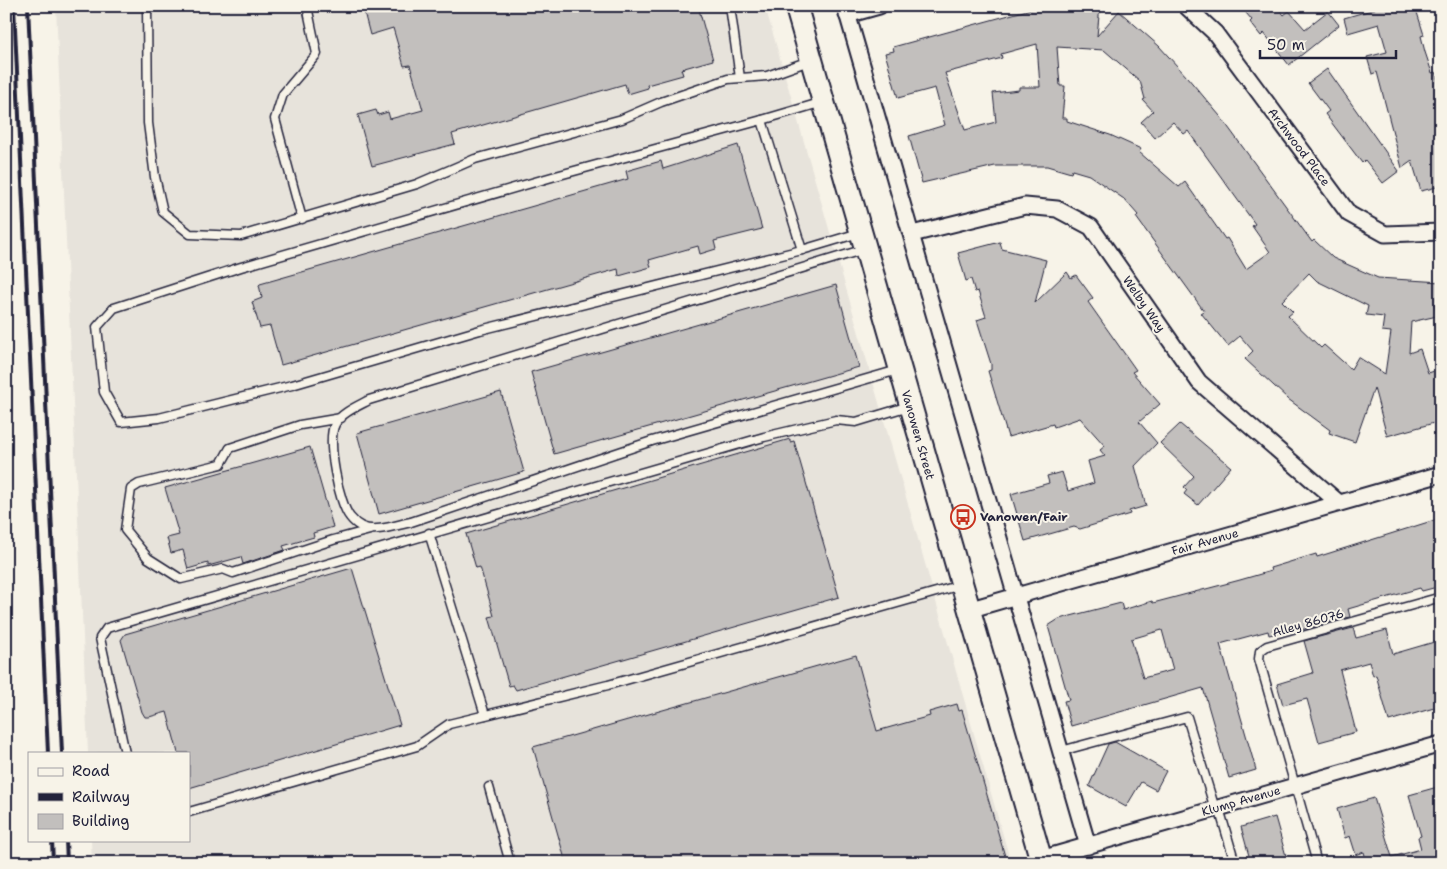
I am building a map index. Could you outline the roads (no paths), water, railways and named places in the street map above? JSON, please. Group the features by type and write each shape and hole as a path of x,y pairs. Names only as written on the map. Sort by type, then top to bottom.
{"main road":[{"name":"Vanowen Street","path":"796,6 968,610 1042,861"}],"street":[{"path":"879,6 846,11 1088,846"},
{"name":"Archwood Place","path":"1186,6 1215,33 1349,214 1385,234 1441,232"},
{"name":"Welby Way","path":"912,234 1025,206 1057,209 1091,227 1199,382 1339,503"},
{"name":"Fair Avenue","path":"968,610 1441,474"},
{"name":"Klump Avenue","path":"1042,861 1217,808 1441,744"}],"lane":[{"path":"147,6 148,123 155,177 163,212 190,234 241,236 302,219 417,184 475,159 622,119 661,102 728,79 767,76 811,60"},
{"path":"302,219 275,119 283,94 317,54 306,6"},
{"path":"730,6 740,78"},
{"path":"823,102 552,177 298,251 114,308 97,327 104,392 120,422 158,418 292,386 480,330 802,250 863,240"},
{"path":"762,120 802,250"},
{"path":"372,530 360,526 349,517 333,465 334,425 341,418 369,400 863,240"},
{"path":"341,418 300,425 230,448 221,464 139,484 131,489 124,530 148,558 181,579 222,569 232,573 333,540 411,522 652,441 900,369"},
{"path":"125,752 100,638 107,628 764,437 836,420 856,422 910,406"},
{"path":"429,533 485,715"},
{"path":"190,812 417,746 450,724 608,685 961,585"},
{"name":"Alley 86076","path":"1295,786 1259,659 1260,651 1267,646 1441,596"},
{"path":"1061,751 1187,717 1235,863"},
{"path":"1295,786 1317,863"},
{"path":"489,787 510,863"}],"railway":[{"path":"14,6 48,752"},
{"path":"28,6 62,752"},
{"path":"52,842 53,863"},
{"path":"66,842 67,863"}],"place":[{"name":"Vanowen/Fair","path":"963,517"}]}
